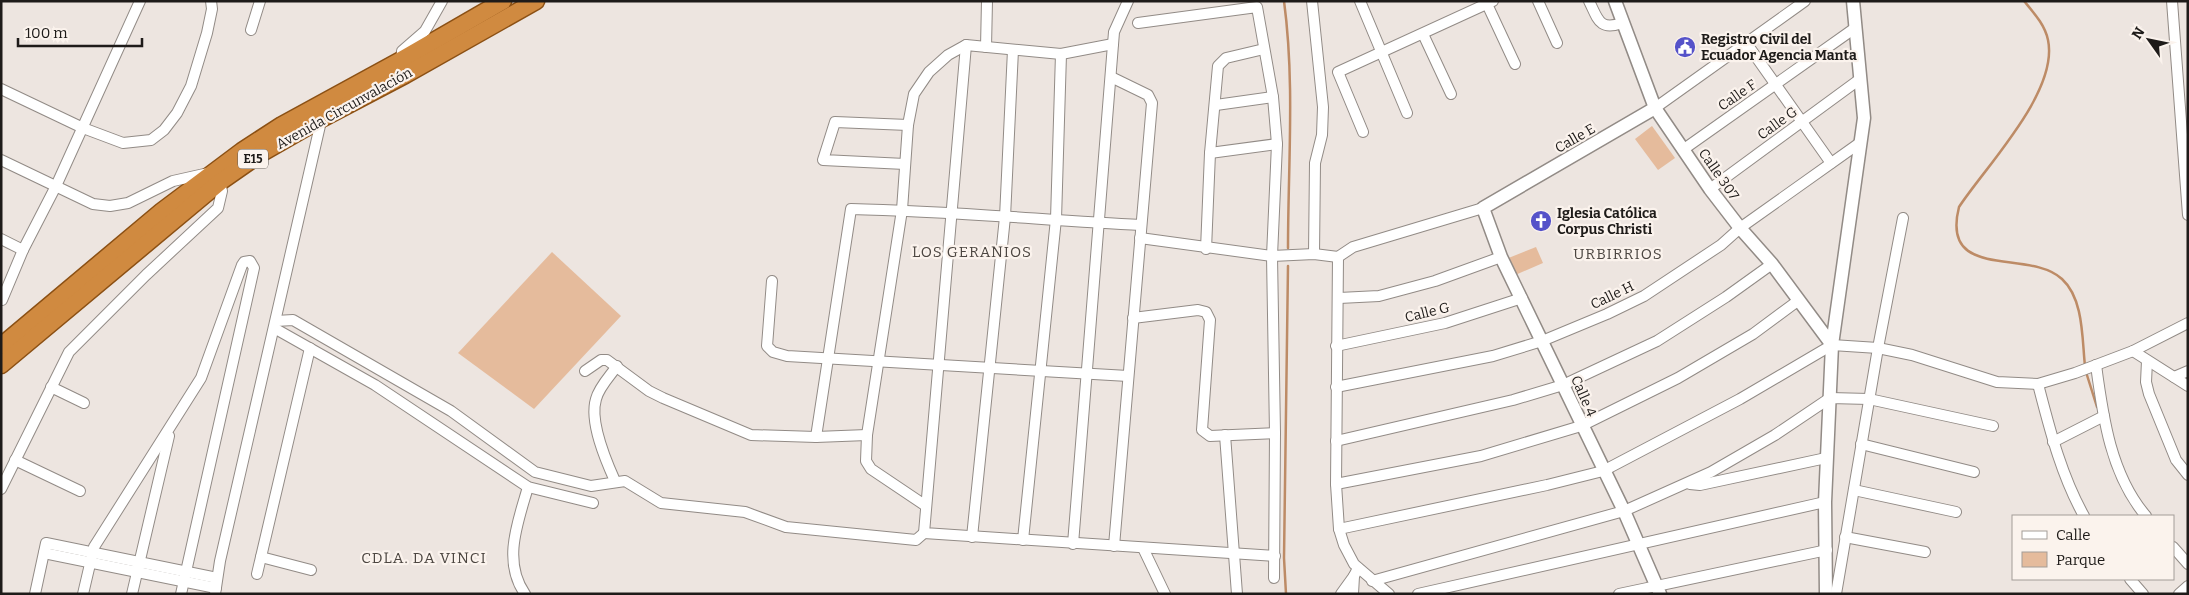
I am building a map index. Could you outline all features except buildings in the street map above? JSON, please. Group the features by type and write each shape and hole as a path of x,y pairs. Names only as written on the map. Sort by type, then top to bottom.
{"highway":[{"name":"Avenida Circunvalación","path":"1,346 154,218 216,177 321,119 403,68 503,1"},
{"name":"Avenida Circunvalación","path":"1,365 216,177 282,125 326,101 403,68 536,1"}],"street":[{"path":"2,300 23,250 56,186 140,1"},
{"path":"1,89 83,128 123,143 151,140 164,130 177,113 191,86 207,32 212,9 211,1"},
{"path":"251,30 260,1"},
{"path":"403,68 402,51 425,31 442,1"},
{"path":"986,47 987,1"},
{"path":"1073,544 1114,32 1128,1"},
{"path":"1312,1 1323,107 1322,135 1315,162 1314,254"},
{"path":"1360,1 1380,53 1407,113"},
{"path":"1538,1 1557,44"},
{"path":"1589,1 1598,21 1602,25 1608,26 1622,23"},
{"name":"Calle 307","path":"1615,1 1655,108 1710,189 1740,228 1772,264 1832,345"},
{"name":"Calle E","path":"1338,257 1353,247 1483,208 1655,108 1806,1"},
{"path":"1826,594 1826,458 1832,345 1864,118 1853,1"},
{"path":"2172,1 2188,215"},
{"path":"1363,132 1338,72 1490,3 1515,64"},
{"path":"1138,23 1256,7 1273,97 1277,144 1272,256 1275,433 1274,578"},
{"name":"Calle F","path":"1684,149 1855,28"},
{"path":"1423,34 1451,94"},
{"path":"926,506 871,469 866,461 867,435 902,210 908,125 914,94 929,72 948,55 966,45 1061,54 1113,44"},
{"path":"1747,44 1831,163"},
{"path":"275,324 293,320 451,411 535,472 591,486 625,481 661,503 745,512 786,527 916,540 924,533 966,45"},
{"path":"1206,249 1210,152 1216,105 1218,66 1226,58 1264,49"},
{"path":"972,537 1005,217 1013,50"},
{"path":"1023,540 1056,219 1061,54"},
{"path":"1111,77 1148,95 1152,103 1114,546"},
{"name":"Calle G","path":"1710,189 1860,78"},
{"path":"1216,105 1273,97"},
{"path":"35,594 44,553 91,557 185,577 216,587 220,561 326,101"},
{"path":"905,164 824,160 835,122 908,125"},
{"name":"Calle H","path":"1336,387 1493,356 1542,341 1607,314 1644,296 1721,245 1740,228 1861,142"},
{"path":"1210,152 1277,144"},
{"path":"1,160 93,204 110,206 128,203 173,181 216,177 222,195 218,208 146,275 69,352 1,490"},
{"name":"Calle 4","path":"1483,208 1501,257 1581,426 1624,511 1659,589"},
{"path":"816,437 851,209 952,212 1141,225"},
{"path":"1836,594 1878,348 1903,218"},
{"path":"1140,238 1206,249 1272,256 1314,254 1338,257 1336,484 1339,529 1356,572 1353,594"},
{"path":"1,239 23,250"},
{"path":"1339,298 1379,296 1436,281 1501,257"},
{"path":"83,594 91,557 201,378 242,265 244,262 250,261 254,268 181,594"},
{"path":"1336,441 1513,400 1563,385 1657,341 1726,298 1772,264"},
{"path":"772,281 767,346 769,350 787,356 1128,376"},
{"name":"Calle G","path":"1336,346 1445,323 1522,298"},
{"path":"1336,484 1481,456 1581,426 1678,378 1754,334 1799,300"},
{"path":"1133,318 1201,310 1209,316 1201,428 1210,436 1275,433"},
{"path":"1339,529 1546,486 1603,470 1740,400 1832,345 1878,348 1912,355 1998,382 2038,384 2075,373 2133,351 2188,322"},
{"path":"275,324 310,348 375,385 528,487 593,503"},
{"path":"257,574 310,348"},
{"path":"2133,351 2188,386"},
{"path":"585,371 604,359 656,394 751,435 816,437 867,435"},
{"path":"2147,361 2146,382 2149,394 2176,460 2188,475"},
{"path":"2096,365 2104,416 2112,450 2123,480 2145,515"},
{"path":"615,481 602,450 595,405 598,393 617,366"},
{"path":"2174,377 2188,371"},
{"path":"2038,384 2053,442 2073,497 2083,515"},
{"path":"51,387 84,403"},
{"path":"1372,581 1624,511 1711,472 1775,434 1830,398 1869,399 1993,426"},
{"path":"2053,442 2104,416"},
{"path":"132,594 170,428"},
{"path":"1225,435 1237,594"},
{"path":"1862,444 1974,472"},
{"path":"1686,484 1700,485 1826,458"},
{"path":"15,460 80,491"},
{"path":"525,594 518,583 512,561 514,534 528,487"},
{"path":"1854,490 1956,512"},
{"path":"1418,594 1825,502"},
{"path":"924,533 1275,556"},
{"path":"1845,538 1925,552"},
{"path":"1143,548 1166,594"},
{"path":"2174,548 2188,564"},
{"path":"1619,594 1659,589 1827,550"},
{"path":"261,557 311,570"},
{"path":"1356,572 1372,581 1388,594"},
{"path":"1341,594 1356,572"},
{"path":"2131,580 2143,594"},
{"path":"2180,594 2188,586"}],"green space":[{"path":"1652,126 1675,158 1658,170 1635,139"},
{"path":"1536,247 1543,263 1513,276 1506,259"},
{"path":"552,252 621,316 534,409 458,353"}],"waterway":[{"path":"1284,1 1290,93 1288,248"},
{"path":"2024,1 2042,24 2047,35 2048,60 2042,82 2032,105 2017,128 1959,207 1957,230 1962,246 1975,255 1991,260 2029,265 2047,270 2062,279 2069,287 2078,308 2081,320 2085,366"},
{"path":"1286,594 1284,558 1288,266"},
{"path":"2086,372 2097,407"}],"place":[{"name":"Registro Civil del Ecuador Agencia Manta","path":"1685,47"},
{"name":"Iglesia Católica Corpus Christi","path":"1541,221"}],"district":[{"name":"LOS GERANIOS","path":"972,252"},
{"name":"URBIRRIOS","path":"1618,254"},
{"name":"CDLA. DA VINCI","path":"424,558"}]}
